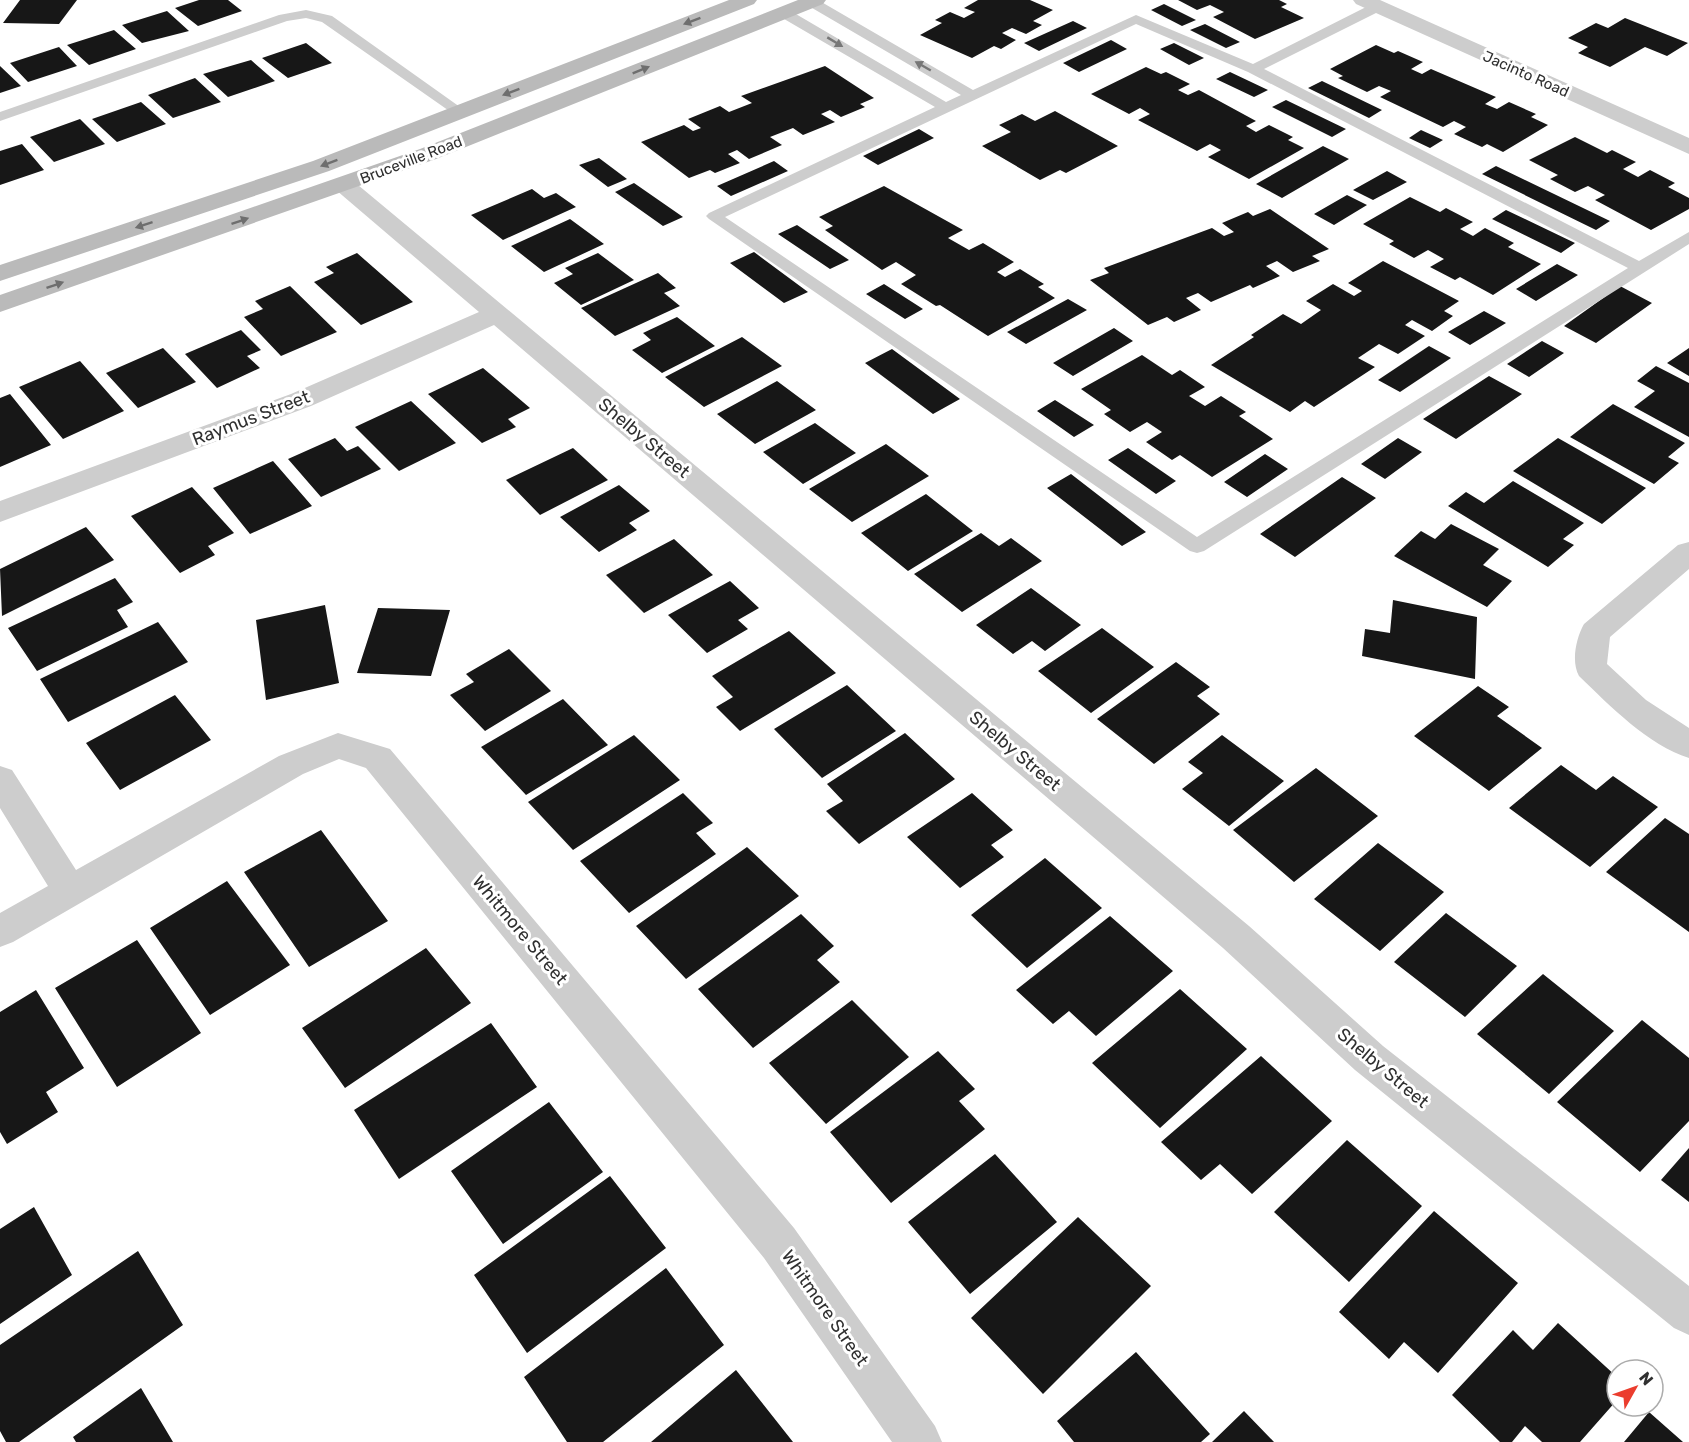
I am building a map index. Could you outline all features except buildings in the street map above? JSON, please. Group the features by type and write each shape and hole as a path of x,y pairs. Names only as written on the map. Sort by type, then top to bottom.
{"main road":[{"name":"Bruceville Road","path":"0,273 321,166 747,0"},
{"name":"Bruceville Road","path":"0,304 344,185 814,1"}],"street":[{"name":"Jacinto Road","path":"1370,3 1689,147"},
{"name":"Shelby Street","path":"344,185 1236,937 1368,1059 1689,1312"},
{"name":"Raymus Street","path":"0,512 301,400 497,314"},
{"path":"1689,552 1595,632 1590,668 1634,709 1689,745"},
{"name":"Whitmore Street","path":"0,930 291,765 338,746 378,758 779,1243 919,1442"},
{"path":"0,779 70,891"}],"lane":[{"path":"814,1 973,96"},
{"path":"1253,69 1370,3"},
{"path":"784,13 946,108"},
{"path":"0,117 284,18 306,14 327,19 460,112"},
{"path":"1640,268 1253,69 1137,19 714,216 1197,546 1640,268 1689,237"}]}
